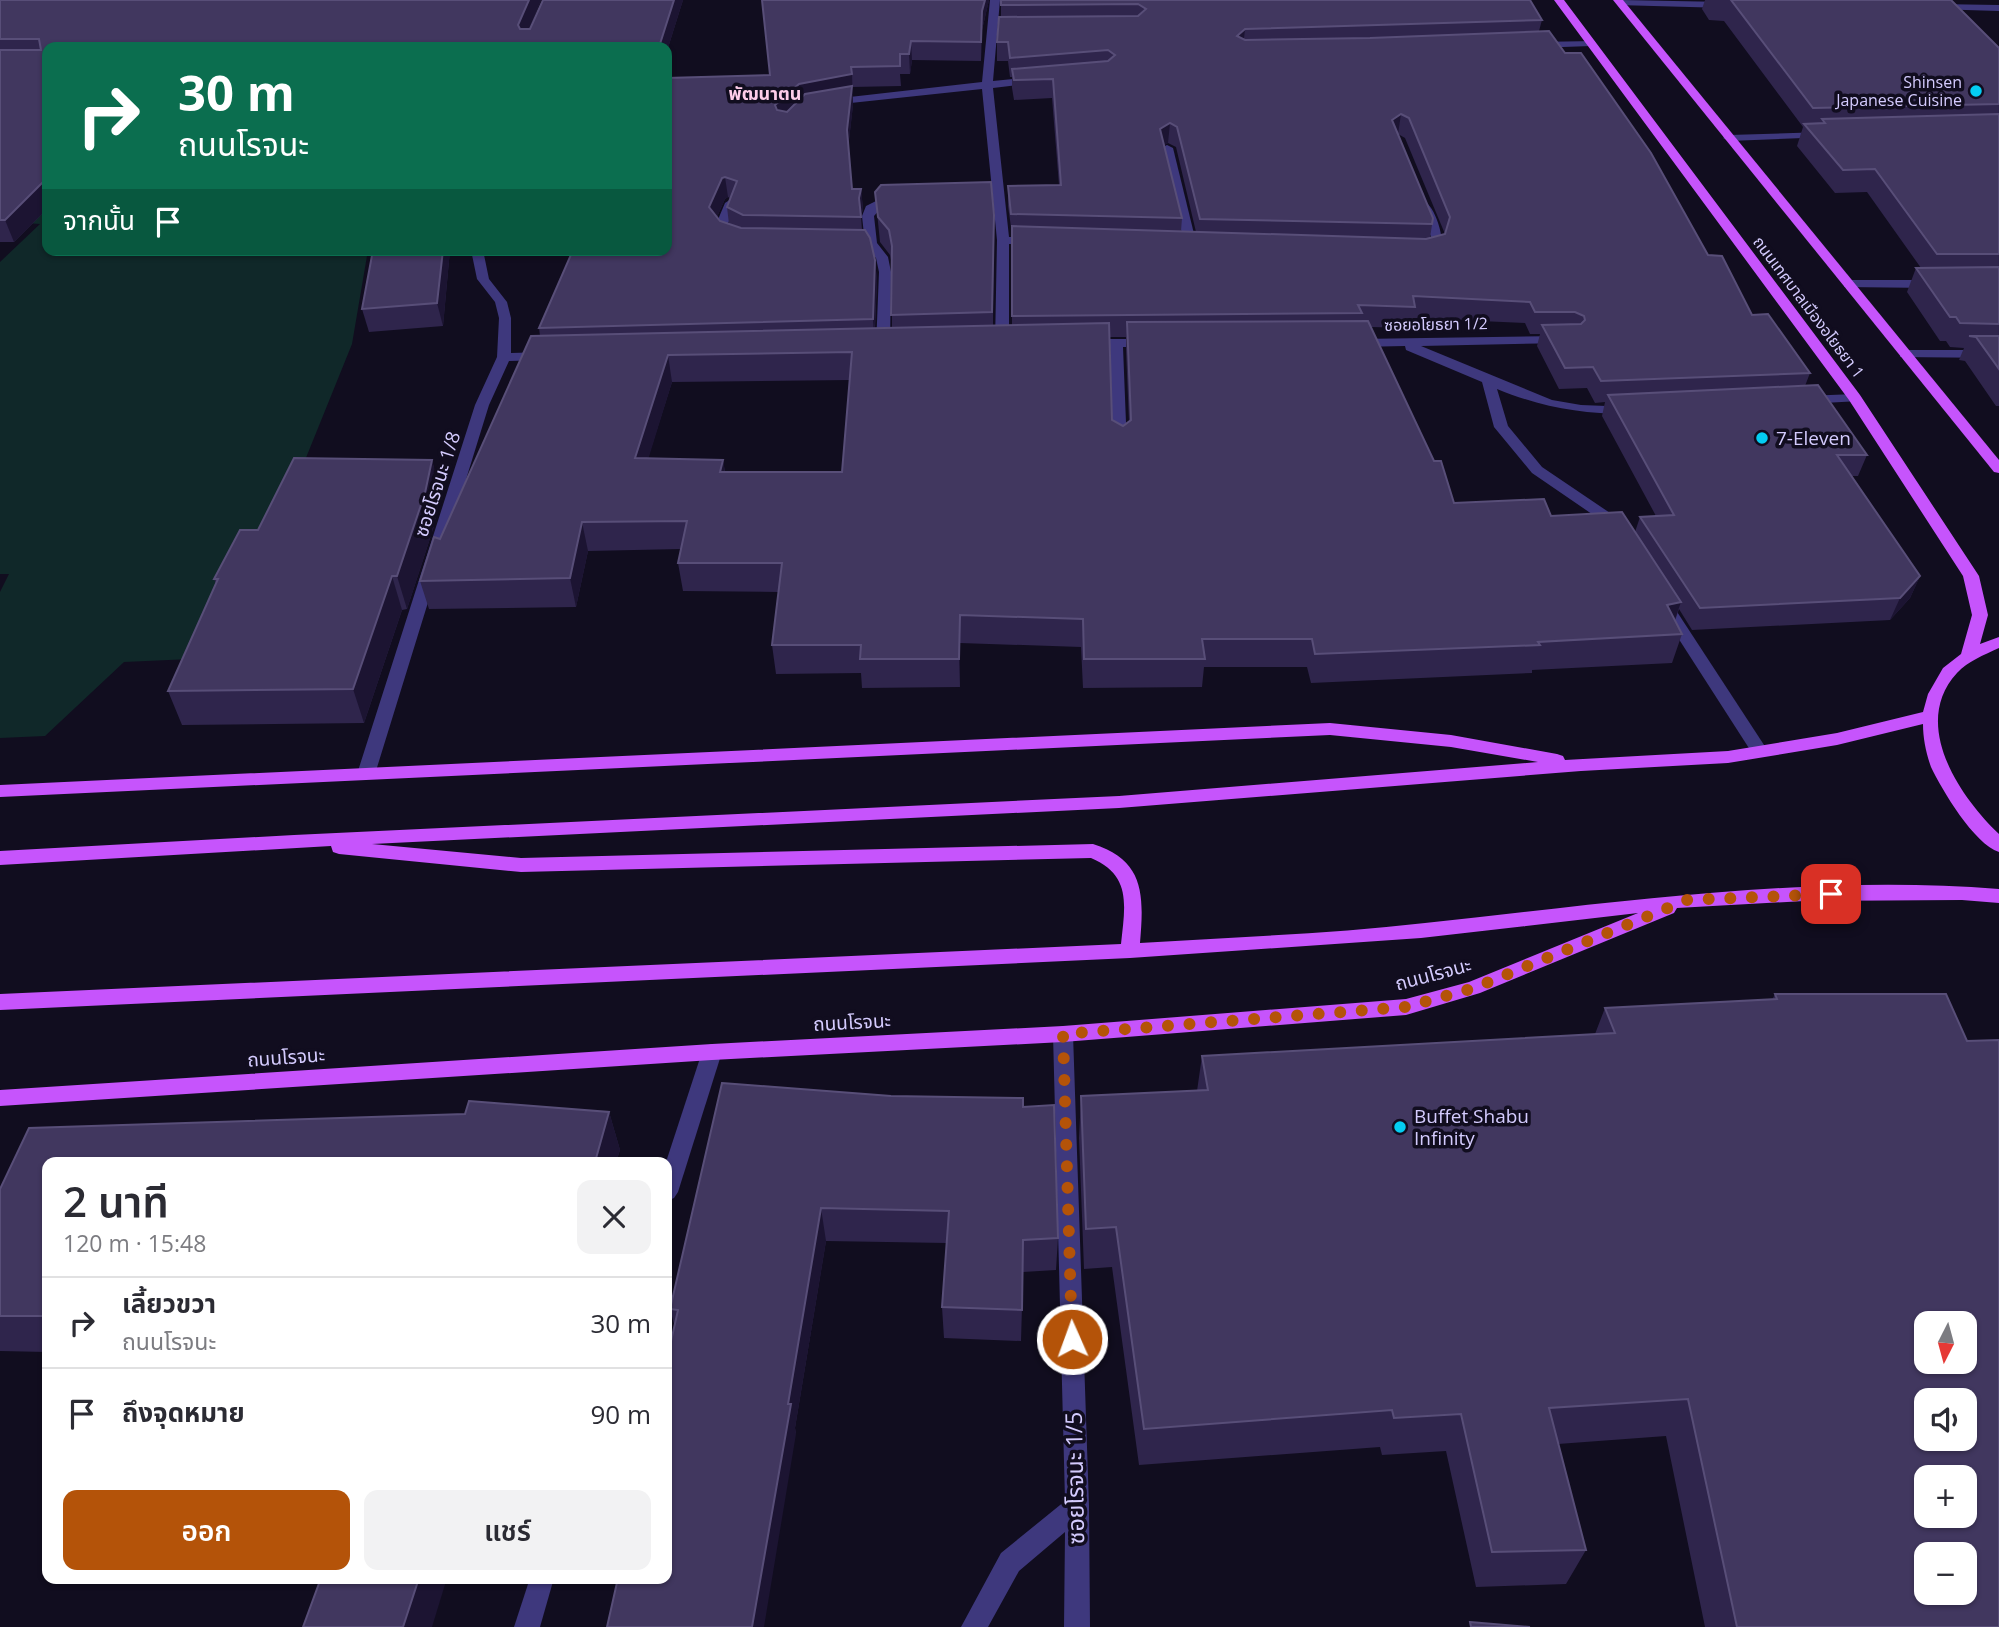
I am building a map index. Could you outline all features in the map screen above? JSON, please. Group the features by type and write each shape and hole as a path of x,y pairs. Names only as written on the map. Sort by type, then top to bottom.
{"main road":[{"name":"ถนนเทศบาลเมืองอโยธยา 1","path":"1559,0 1855,398 1971,576 1980,615 1969,655"},
{"path":"1620,2 1999,469"},
{"path":"1999,642 1969,655 1950,672 1936,692 1930,716 1933,752 1951,790 1983,831 1999,845"},
{"path":"0,858 294,841 1119,802 1580,765 1728,757 1837,739 1930,716"},
{"path":"0,791 1331,729 1451,741 1580,765"},
{"path":"294,841 386,853 521,865 1093,852 1116,863 1130,882 1133,909 1130,951"},
{"name":"ถนนโรจนะ","path":"0,1002 1130,951 1421,931 1687,900 1805,894 1962,893 1999,896"},
{"name":"ถนนโรจนะ","path":"0,1098 712,1052 1063,1034 1406,1007 1474,988 1687,900"}],"street":[{"path":"995,0 990,30 987,86 1003,240 1001,344"},
{"path":"1620,2 1732,5"},
{"path":"1926,7 1999,8"},
{"path":"990,30 1003,30"},
{"path":"1525,46 1591,43"},
{"path":"822,104 1052,78"},
{"path":"1729,138 1839,135"},
{"path":"1167,148 1184,246 1204,246"},
{"path":"1418,189 1438,239 1436,249 1422,253"},
{"path":"731,203 720,229 728,237 744,242"},
{"path":"883,347 885,272 883,257 865,244 868,216 870,209 878,204 916,203"},
{"path":"1003,240 1043,241"},
{"name":"ซอยโรจนะ 1/8","path":"366,774 482,405 504,357 505,318 501,302 483,279 478,256"},
{"path":"1848,284 1944,284"},
{"name":"ซอยอโยธยา 1/2","path":"1344,343 1570,340"},
{"path":"1398,342 1451,361 1537,400 1583,410 1639,409"},
{"path":"1078,343 1156,343"},
{"path":"1116,343 1119,448"},
{"path":"1905,354 1999,354"},
{"path":"504,357 558,356"},
{"path":"1488,379 1501,427 1537,470 1611,520 1626,543"},
{"path":"1788,401 1855,398"},
{"path":"1656,590 1759,752"},
{"name":"ซอยโรจนะ 1/5","path":"1063,1034 1077,1506 1077,1627"},
{"path":"672,1176 712,1052"},
{"path":"974,1627 1010,1562 1077,1506"},
{"path":"527,1627 540,1584"}],"green space":[{"path":"42,196 42,256 367,256 352,344 297,480 191,659 124,662 45,736 0,738 0,592 9,574 0,574 0,262 40,224 0,221 0,197"}],"building":[{"path":"0,0 529,0 518,25 520,29 530,29 543,0 674,0 661,42 42,42 42,183 5,220 0,220 0,50 41,50 39,39 0,39"},
{"path":"762,0 985,0 981,42 911,41 909,54 900,54 900,66 851,67 852,74 799,84 775,105 777,110 787,112 805,94 852,86 847,130 852,189 861,189 861,217 743,215 727,207 737,181 725,177 722,178 709,207 720,221 741,228 865,230 870,238 875,260 873,319 539,328 570,256 672,256 672,78 770,75"},
{"path":"1001,0 1530,0 1542,20 1245,29 1237,36 1245,40 1370,38 1549,31 1565,53 1581,53 1651,153 1708,255 1722,256 1752,315 1768,314 1810,373 1601,381 1593,367 1565,368 1542,325 1581,324 1585,320 1584,316 1575,312 1535,312 1530,302 1413,296 1415,307 1358,305 1362,313 1012,316 1012,226 1426,239 1445,234 1450,217 1409,118 1401,114 1392,120 1433,218 1432,224 1200,219 1177,127 1170,123 1160,129 1182,218 1011,214 1008,186 1061,185 1053,79 1014,80 1012,69 1108,61 1115,55 1108,50 1010,58 1008,42 997,42 999,17 1138,16 1146,9 1138,4 1001,5"},
{"path":"1731,0 1951,0 1999,48 1999,104 1813,108"},
{"path":"1999,114 1999,254 1937,254 1875,169 1843,170 1804,124 1825,123 1822,119"},
{"path":"991,182 994,215 992,312 891,315 892,246 889,230 878,217 875,192 881,185"},
{"path":"372,256 442,256 437,303 362,309"},
{"path":"1999,267 1999,324 1960,323 1956,317 1950,317 1916,268"},
{"path":"1368,321 1434,461 1441,461 1454,503 1544,499 1551,516 1622,512 1681,602 1667,605 1682,634 1538,642 1540,645 1315,654 1312,639 1202,639 1205,659 1084,659 1083,619 960,615 959,659 860,659 861,645 772,645 782,563 678,563 687,521 582,522 570,578 420,581 434,537 440,539 531,336 1109,323 1112,420 1123,426 1131,420 1127,322","holes":["852,352 842,472 720,472 723,460 635,458 668,355"]},
{"path":"1969,336 1999,336 1999,369 1976,337"},
{"path":"1818,385 1867,455 1837,455 1920,576 1900,598 1700,608 1640,517 1674,515 1608,395"},
{"path":"294,458 432,460 425,493 397,576 392,576 353,689 168,691 218,579 214,579 240,530 258,530"},
{"path":"1775,994 1946,994 1967,1041 1999,1040 1999,1627 1737,1627 1688,1399 1549,1408 1586,1550 1492,1552 1461,1414 1394,1418 1392,1410 1144,1429 1116,1227 1086,1229 1081,1096 1208,1090 1202,1056 1615,1033 1605,1008 1777,999"},
{"path":"722,1083 891,1096 1023,1098 1023,1107 1054,1105 1058,1238 1023,1240 1022,1310 942,1307 949,1211 821,1208 788,1404 791,1404 752,1627 607,1627 617,1584 672,1584 672,1337 678,1310 672,1309"},
{"path":"469,1101 609,1112 596,1157 42,1157 42,1316 0,1316 0,1189 29,1128 465,1114"},
{"path":"319,1584 417,1584 403,1627 303,1627"},
{"path":"1470,1622 1530,1627 1471,1627"}],"place":[{"name":"Shinsen Japanese Cuisine","path":"1976,91"},
{"name":"7-Eleven","path":"1762,438"},
{"name":"Buffet Shabu Infinity","path":"1400,1127"}],"district":[{"name":"พัฒนาตน","path":"765,94"}],"route":[{"path":"1072,1339 1063,1034 1406,1007 1474,988 1687,900 1831,894"}]}
